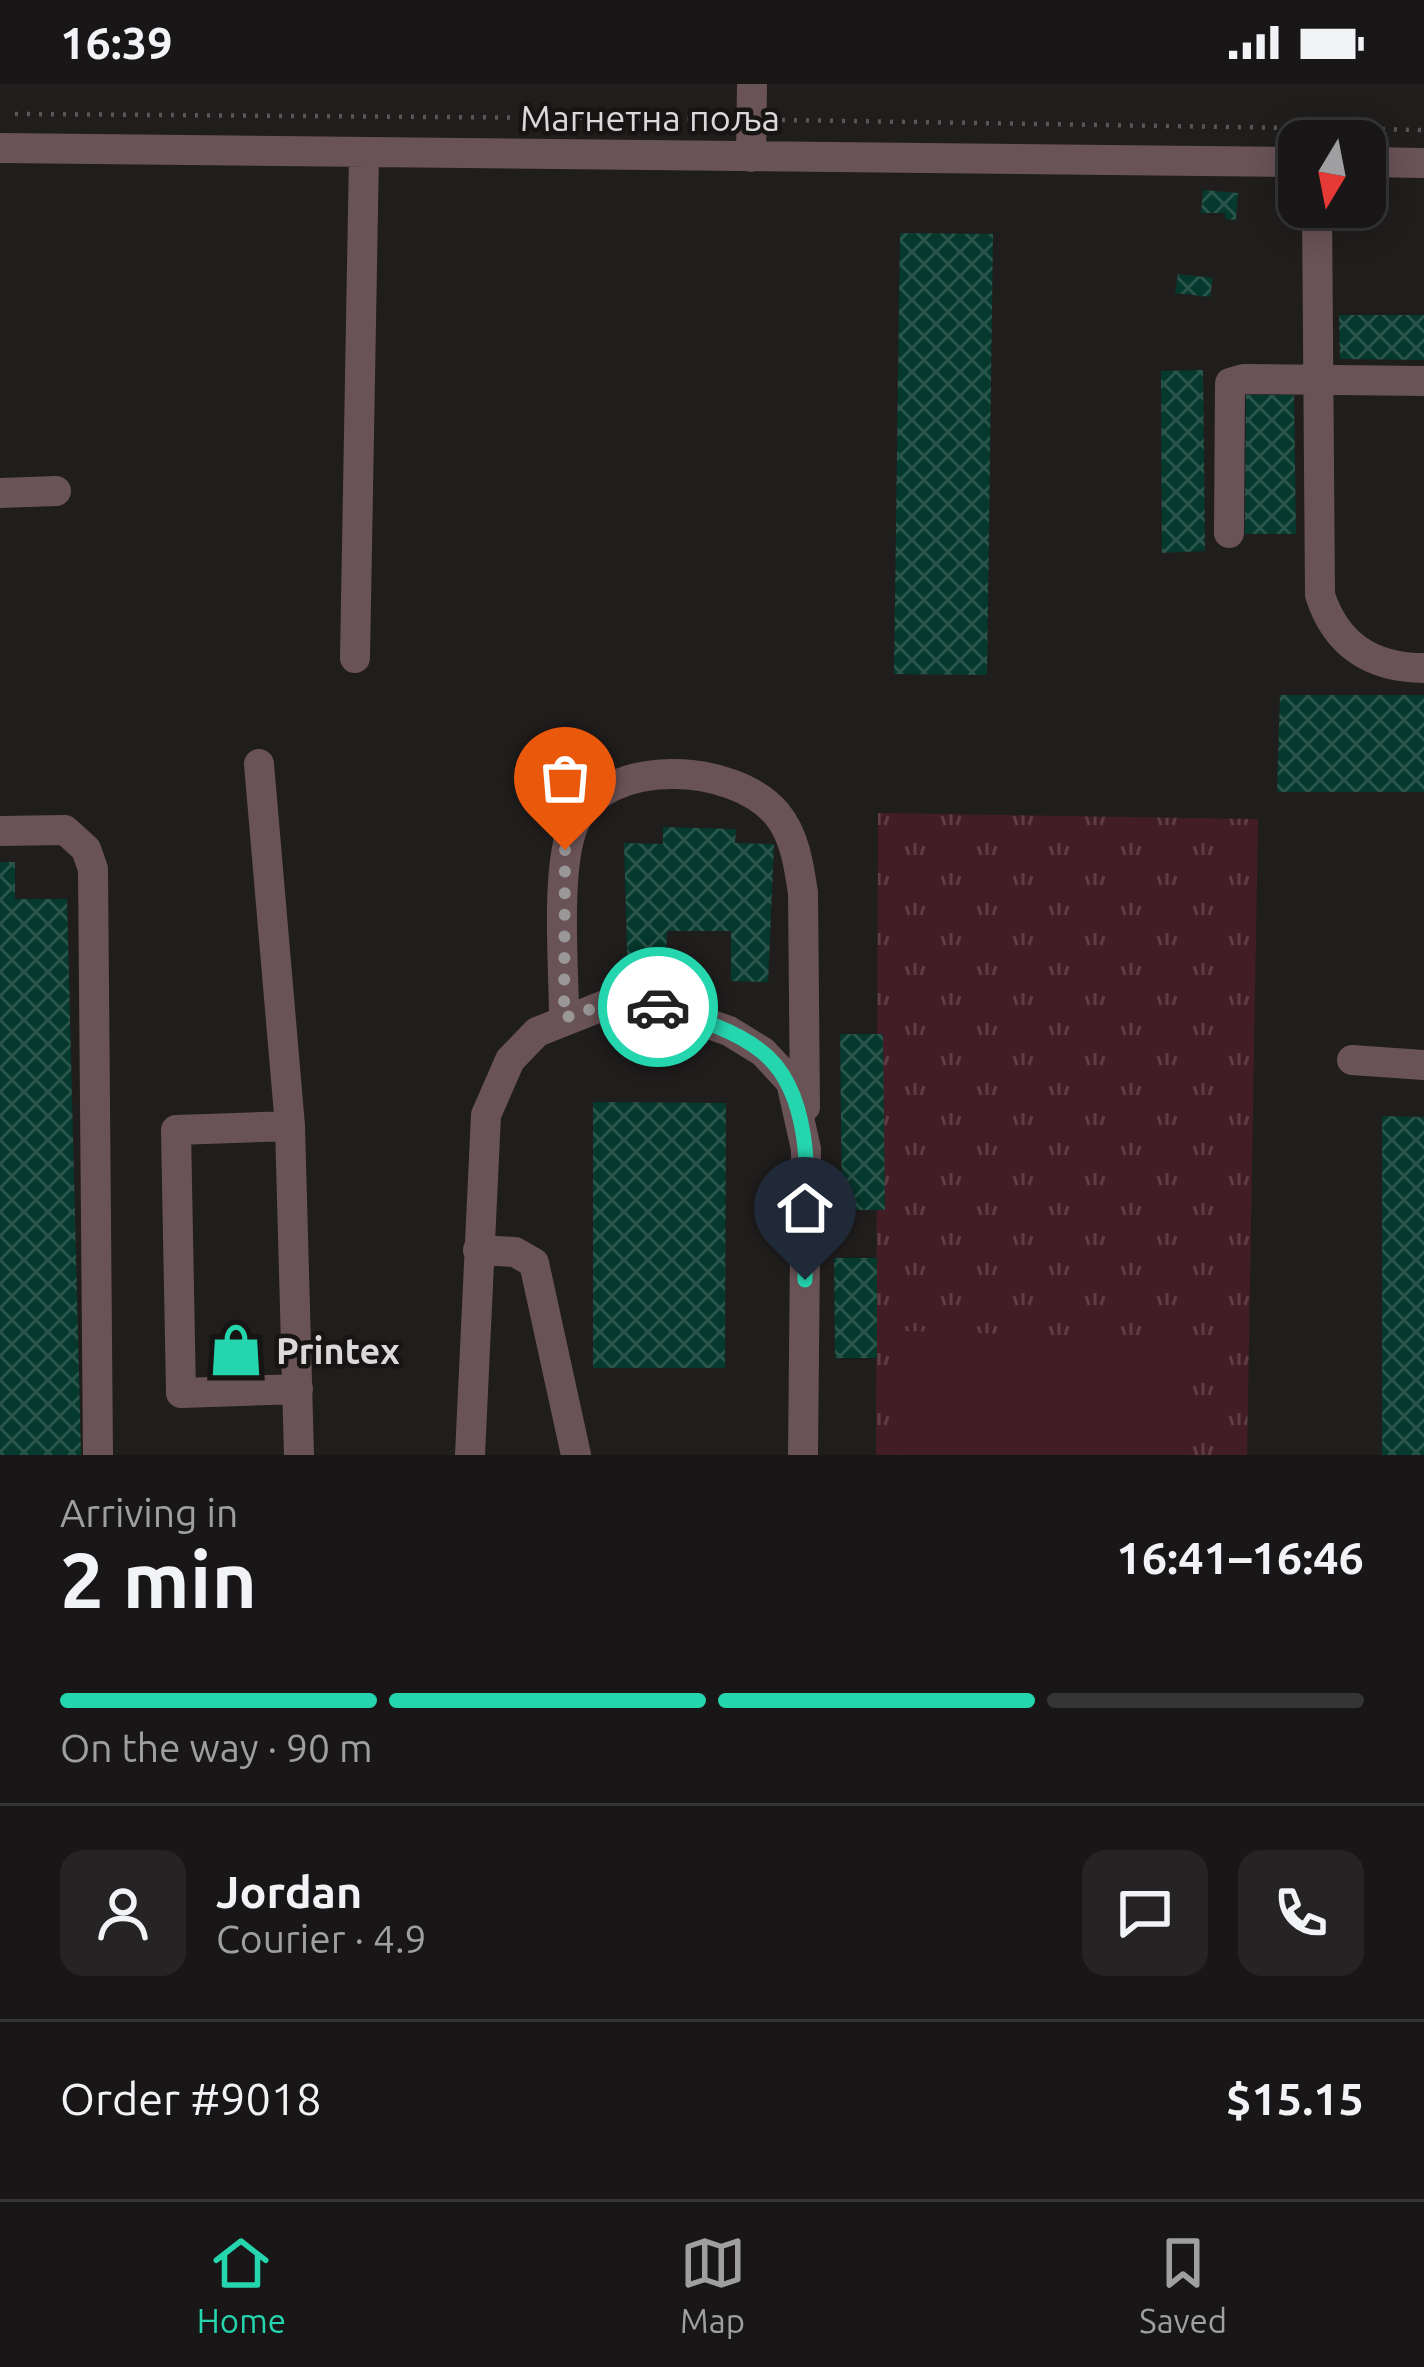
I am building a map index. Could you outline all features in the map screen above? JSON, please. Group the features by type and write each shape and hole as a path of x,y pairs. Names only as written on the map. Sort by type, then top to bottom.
{"street":[{"path":"751,157 752,84"},
{"name":"Магнетна поља","path":"0,148 1278,162"},
{"path":"355,658 364,154"},
{"path":"1386,162 1424,163"},
{"path":"1317,228 1320,595 1340,634 1370,660 1398,668 1424,668"},
{"path":"1229,533 1230,383 1244,379 1424,381"},
{"path":"0,493 56,491"},
{"path":"259,764 290,1126 299,1455"},
{"path":"564,1018 565,850 575,820 590,800 613,784 672,774 700,776 756,796 776,813 790,835 803,892 803,1455"},
{"path":"0,831 65,830 86,849 93,869 98,1455"},
{"path":"470,1455 486,1114 510,1060 537,1031 610,1003 660,1007 729,1031 763,1052 791,1082 806,1150"},
{"path":"1352,1060 1424,1065"},
{"path":"290,1126 176,1130 181,1393 298,1389"},
{"path":"478,1250 514,1252 534,1263 576,1455"}],"path":[{"path":"15,113 1424,130"}],"green space":[{"path":"878,813 1258,819 1247,1455 876,1455"},
{"path":"902,1331 1192,1339 1189,1455 898,1455"}],"building":[{"path":"1203,190 1238,193 1236,220 1225,219 1225,213 1201,213"},
{"path":"900,233 993,234 987,675 894,674"},
{"path":"1178,274 1213,278 1210,297 1175,293"},
{"path":"1339,315 1424,315 1424,360 1340,359"},
{"path":"1203,370 1205,551 1162,553 1161,371"},
{"path":"1246,395 1294,395 1296,534 1245,534"},
{"path":"1280,695 1424,695 1424,792 1277,792"},
{"path":"663,827 736,829 735,843 774,844 768,982 731,981 731,931 667,931 665,986 628,982 624,843 663,844"},
{"path":"0,862 15,862 15,899 67,899 81,1455 0,1455"},
{"path":"840,1034 883,1034 885,1210 842,1210"},
{"path":"593,1102 726,1103 725,1368 593,1368"},
{"path":"1382,1116 1424,1117 1424,1455 1382,1455"},
{"path":"834,1258 877,1258 877,1358 835,1358"}],"way so far":[{"path":"565,850 564,1018 610,1003 658,1007"}],"place":[{"name":"Printex","path":"236,1350"}],"route":[{"path":"658,1007 729,1031 763,1052 791,1082 806,1150 805,1280"}]}
